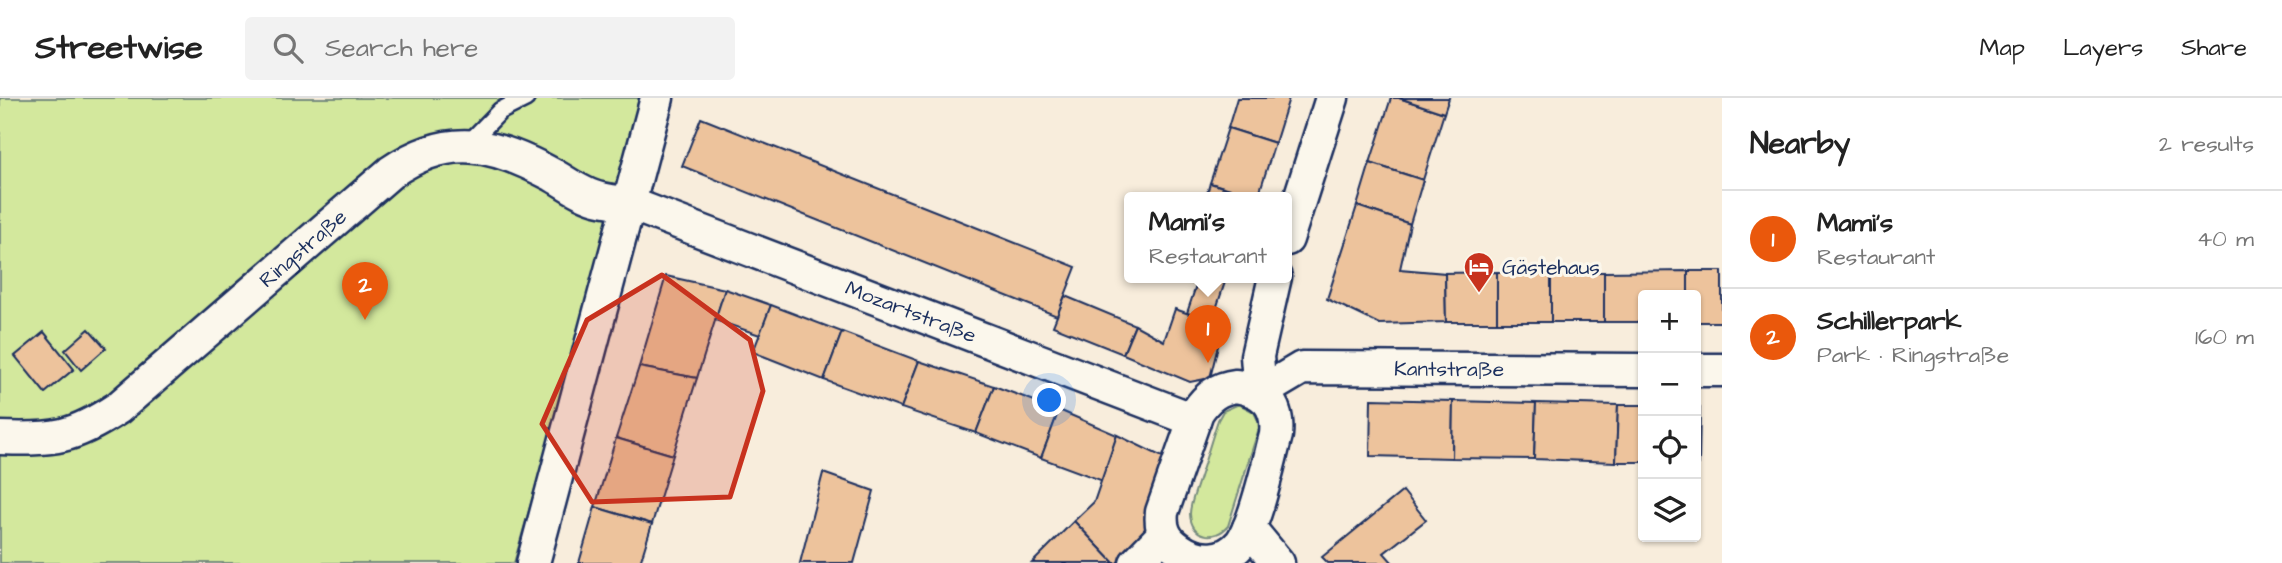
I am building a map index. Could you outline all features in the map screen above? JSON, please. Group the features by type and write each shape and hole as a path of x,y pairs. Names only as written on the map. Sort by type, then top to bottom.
{"street":[{"path":"533,563 657,98"},
{"path":"1292,223 1332,98"},
{"name":"Ringstraße","path":"0,438 50,438 93,426 118,408 391,172 412,158 442,147 467,145 502,152 539,167 598,199 628,203"},
{"name":"Mozartstraße","path":"628,203 1194,420"},
{"path":"1260,393 1236,386 1224,388 1204,402 1194,420 1162,512 1161,522 1180,550 1202,560 1212,561 1223,557 1241,542 1249,528 1276,435 1275,413 1260,393 1257,356 1274,283"},
{"name":"Kantstraße","path":"1260,393 1302,368 1638,370"},
{"path":"1701,370 1722,370"},
{"path":"1249,528 1278,563"},
{"path":"1136,563 1180,550"}],"lane":[{"path":"467,145 499,111 526,98"}],"highlighted area":[{"path":"662,275 750,340 763,391 730,497 592,502 542,424 587,320"}],"green space":[{"path":"0,98 646,98 514,563 0,563"},
{"path":"1239,404 1254,412 1260,425 1228,526 1217,534 1204,535 1191,522 1192,502 1218,420 1223,411"}],"building":[{"path":"1237,98 1289,98 1275,143 1228,128"},
{"path":"1391,98 1399,98 1444,113 1423,180 1370,163"},
{"path":"1399,98 1449,98 1444,113"},
{"path":"701,118 1076,267 1057,316 682,166"},
{"path":"1228,128 1275,143 1260,192 1241,192 1210,183"},
{"path":"1370,163 1423,180 1410,224 1357,206"},
{"path":"1210,183 1238,192 1207,192"},
{"path":"1357,206 1410,224 1400,269 1445,273 1446,322 1379,324 1327,299"},
{"path":"1688,271 1722,271 1722,322 1701,322 1701,290 1688,290"},
{"path":"1688,271 1688,290 1638,290 1638,322 1604,322 1604,272"},
{"path":"1497,272 1551,272 1551,322 1497,322"},
{"path":"1497,272 1497,322 1446,322 1445,273"},
{"path":"1551,272 1604,272 1604,322 1551,322"},
{"path":"666,276 725,289 697,378 639,367"},
{"path":"1197,283 1225,283 1212,321 1187,313"},
{"path":"725,289 771,305 760,335 715,320"},
{"path":"1065,296 1135,325 1123,354 1053,326"},
{"path":"771,305 842,332 824,380 753,352"},
{"path":"1175,309 1223,326 1210,378 1190,382 1123,354 1135,325 1164,341"},
{"path":"89,329 106,348 81,370 65,350"},
{"path":"44,332 74,369 45,393 15,356"},
{"path":"842,332 919,361 901,408 824,380"},
{"path":"919,361 994,386 976,433 901,408"},
{"path":"639,367 697,378 673,455 616,438"},
{"path":"994,386 1059,410 1041,458 976,433"},
{"path":"1371,399 1453,401 1452,458 1370,456"},
{"path":"1453,401 1536,403 1534,459 1452,458"},
{"path":"1536,403 1618,405 1616,462 1534,459"},
{"path":"1618,405 1638,405 1638,462 1616,462"},
{"path":"1059,410 1117,435 1103,481 1041,458"},
{"path":"1117,435 1167,459 1149,531 1114,563 1074,521 1094,502"},
{"path":"616,438 673,455 652,524 595,507"},
{"path":"823,473 874,491 854,563 800,563"},
{"path":"1403,491 1426,520 1384,553 1393,563 1328,563 1322,557"},
{"path":"595,507 652,524 640,563 579,563"},
{"path":"1074,521 1114,563 1032,563"}],"place":[{"name":"Gästehaus","path":"1479,294"},
{"name":"Schillerpark","path":"365,320"},
{"name":"Mami's","path":"1208,363"}]}
